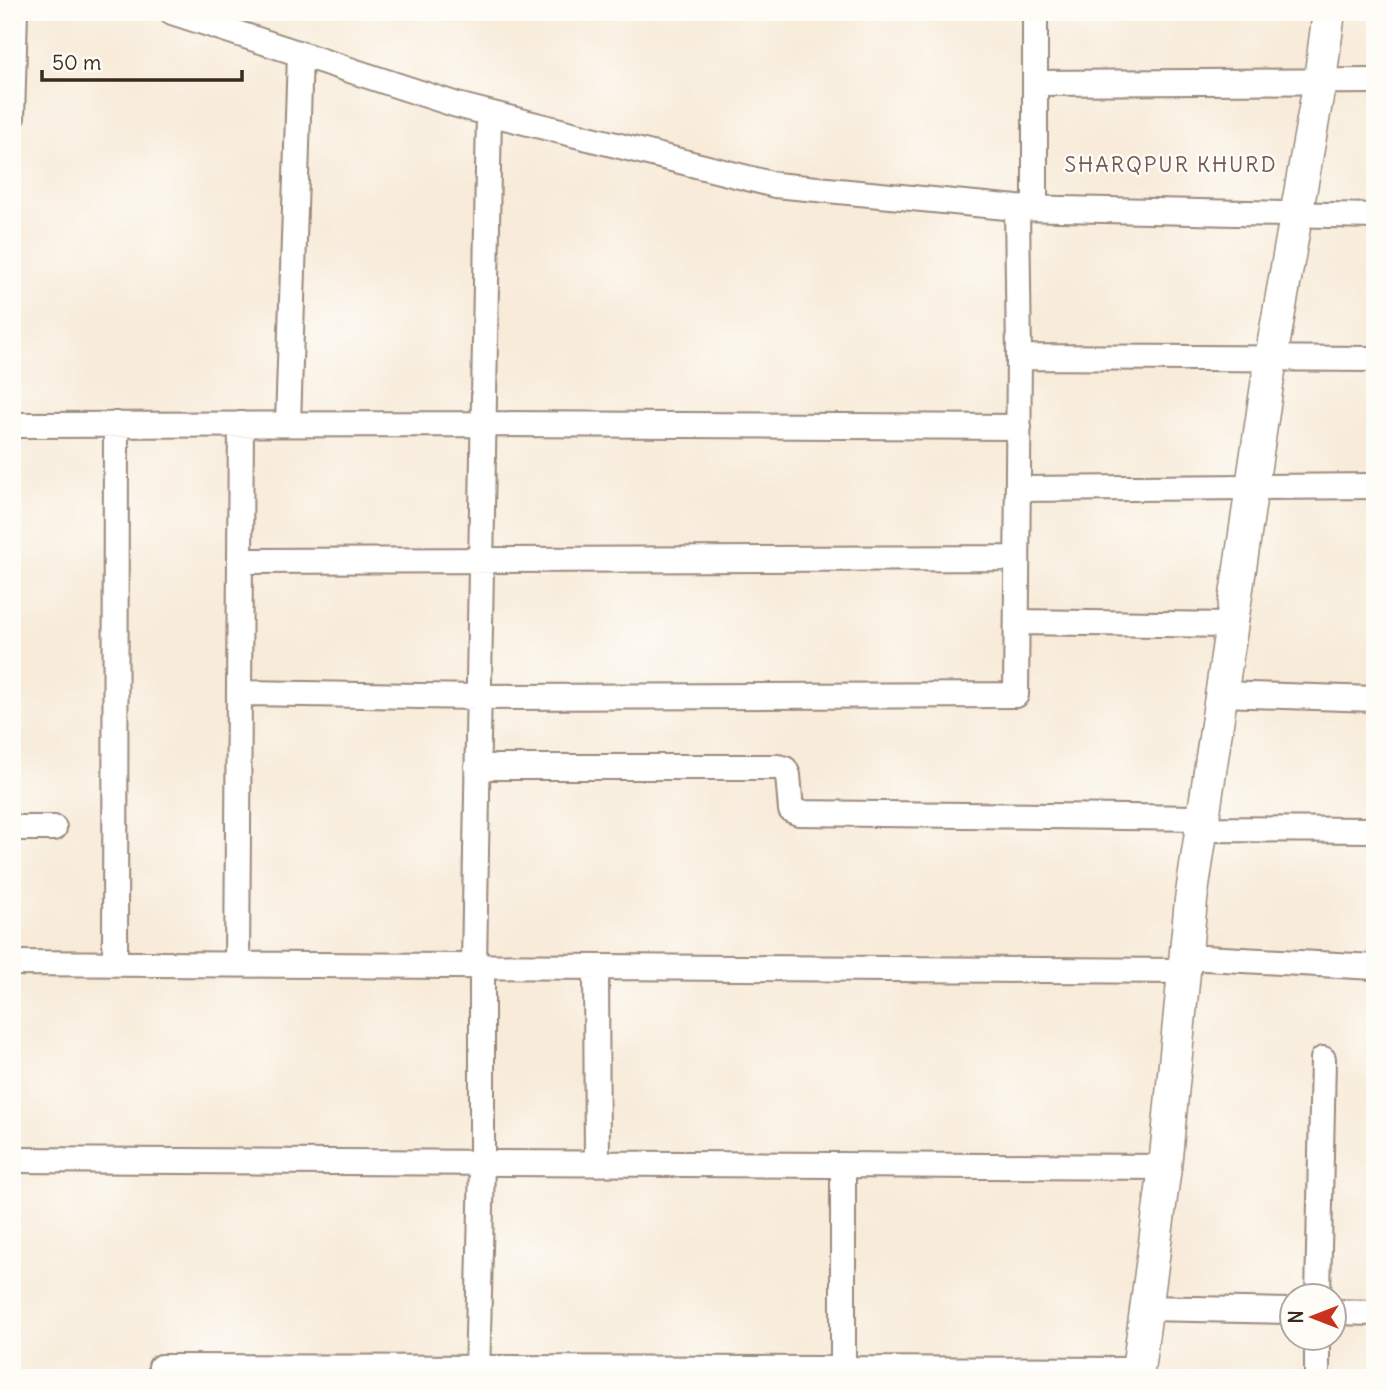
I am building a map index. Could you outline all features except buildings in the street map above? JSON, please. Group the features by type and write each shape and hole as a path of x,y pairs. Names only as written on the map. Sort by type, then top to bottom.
{"street":[{"path":"12,117 15,12"},
{"path":"172,12 489,113 775,185 1026,208 1375,216"},
{"path":"239,693 478,698 1016,695 1019,357 1035,83 1035,12"},
{"path":"161,1367 477,1373 1138,1374 1165,1167 1202,823 1271,358 1320,80 1329,12"},
{"path":"288,424 300,54"},
{"path":"1035,83 1375,81"},
{"path":"477,1373 482,1164 477,767 489,113"},
{"path":"1019,357 1375,359"},
{"path":"115,963 116,424"},
{"path":"237,964 241,424"},
{"path":"12,425 1019,427"},
{"path":"1018,489 1375,486"},
{"path":"240,561 1017,558"},
{"path":"1017,622 1231,625"},
{"path":"1221,694 1375,699"},
{"path":"477,767 778,767 785,769 788,775 791,810 798,813 1375,830"},
{"path":"12,828 54,828"},
{"path":"12,962 596,967 1185,964 1375,967"},
{"path":"596,967 597,1164"},
{"path":"1318,1282 1322,1059"},
{"path":"12,1160 1165,1167"},
{"path":"843,1166 843,1373"},
{"path":"1146,1308 1278,1311"},
{"path":"1348,1312 1375,1313"},
{"path":"1317,1352 1317,1378"}],"district":[{"name":"SHARQPUR KHURD","path":"1171,164"}]}
